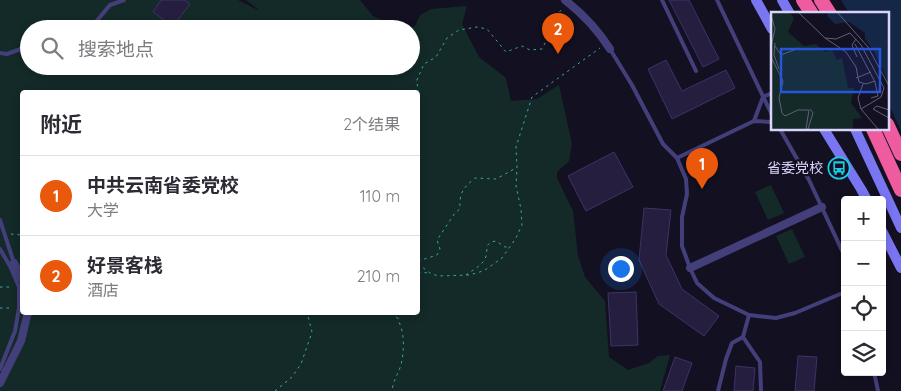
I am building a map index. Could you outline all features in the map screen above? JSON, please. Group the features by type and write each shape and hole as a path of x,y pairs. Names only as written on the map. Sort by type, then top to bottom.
{"highway":[{"path":"804,0 811,12"},
{"path":"821,0 829,12"},
{"path":"888,126 901,154"},
{"path":"873,130 901,190"}],"main road":[{"path":"756,0 771,27"},
{"path":"782,0 789,12"},
{"path":"825,130 865,196"},
{"path":"855,130 901,228"},
{"path":"886,239 901,268"}],"street":[{"path":"565,0 593,26 608,46"},
{"path":"690,268 822,207"},
{"path":"13,265 20,276"},
{"path":"0,383 21,341 27,315"}],"lane":[{"path":"98,20 110,5 124,0"},
{"path":"662,0 696,71"},
{"path":"717,0 771,113"},
{"path":"608,46 645,108 663,144 677,158 686,179 687,194 682,217 682,246 697,283 714,298 749,314 776,318 795,313 841,294"},
{"path":"0,53 7,54 20,49"},
{"path":"754,121 763,97 771,93"},
{"path":"677,158 754,121 771,122"},
{"path":"781,130 809,180 841,248"},
{"path":"0,220 6,234 19,287 19,308 15,331 0,369"},
{"path":"0,249 13,265"},
{"path":"718,391 732,343 743,337 749,314"},
{"path":"743,337 760,362 761,391"},
{"path":"875,376 878,391"}],"path":[{"path":"420,73 424,64 436,57 447,38 459,30 477,27 487,29 506,52 522,46 530,50 542,49 546,41 545,28 563,8 565,0"},
{"path":"420,272 438,276 474,274 485,270 502,258 516,238 522,225 516,186 517,168 515,155 532,97 608,46"},
{"path":"418,90 416,82 419,75"},
{"path":"420,260 437,255 440,249 436,240 460,209 463,188 475,178 496,179 517,168"},
{"path":"6,234 20,235"},
{"path":"466,275 486,257 487,246 491,242 496,241 505,247 509,247"},
{"path":"420,266 430,273"},
{"path":"0,287 19,287"},
{"path":"0,308 19,308"},
{"path":"275,391 292,377 301,364 312,332 309,315"},
{"path":"395,315 399,320"},
{"path":"392,391 404,350 398,315"}],"green space":[{"path":"0,0 238,0 260,11 246,0 360,0 373,16 382,20 20,20 20,75 420,75 420,20 418,20 420,15 431,9 467,6 462,24 479,57 506,78 511,101 537,99 559,85 572,144 569,161 557,172 557,178 573,211 578,256 585,277 605,301 609,357 628,370 649,363 658,356 670,355 660,391 0,391"},
{"path":"771,185 784,213 768,220 755,192"},
{"path":"792,229 805,257 789,264 776,236"}],"water":[{"path":"841,0 901,0 901,131 888,103 888,12 849,12"}],"building":[{"path":"161,0 185,0 190,4 178,20 164,20 153,12"},
{"path":"669,0 689,0 719,59 703,67"},
{"path":"666,60 682,91 726,70 735,88 672,119 648,69"},
{"path":"614,152 633,187 586,211 568,176"},
{"path":"644,208 671,210 666,255 682,289 719,316 704,336 659,304 639,260"},
{"path":"636,292 638,345 611,346 608,293"},
{"path":"798,356 817,357 814,391 795,391"},
{"path":"675,357 692,363 682,391 663,391"},
{"path":"736,366 755,368 753,391 734,391"}],"place":[{"name":"好景客栈","path":"558,54"},
{"name":"省委党校","path":"839,168"},
{"name":"中共云南省委党校","path":"702,189"}]}
